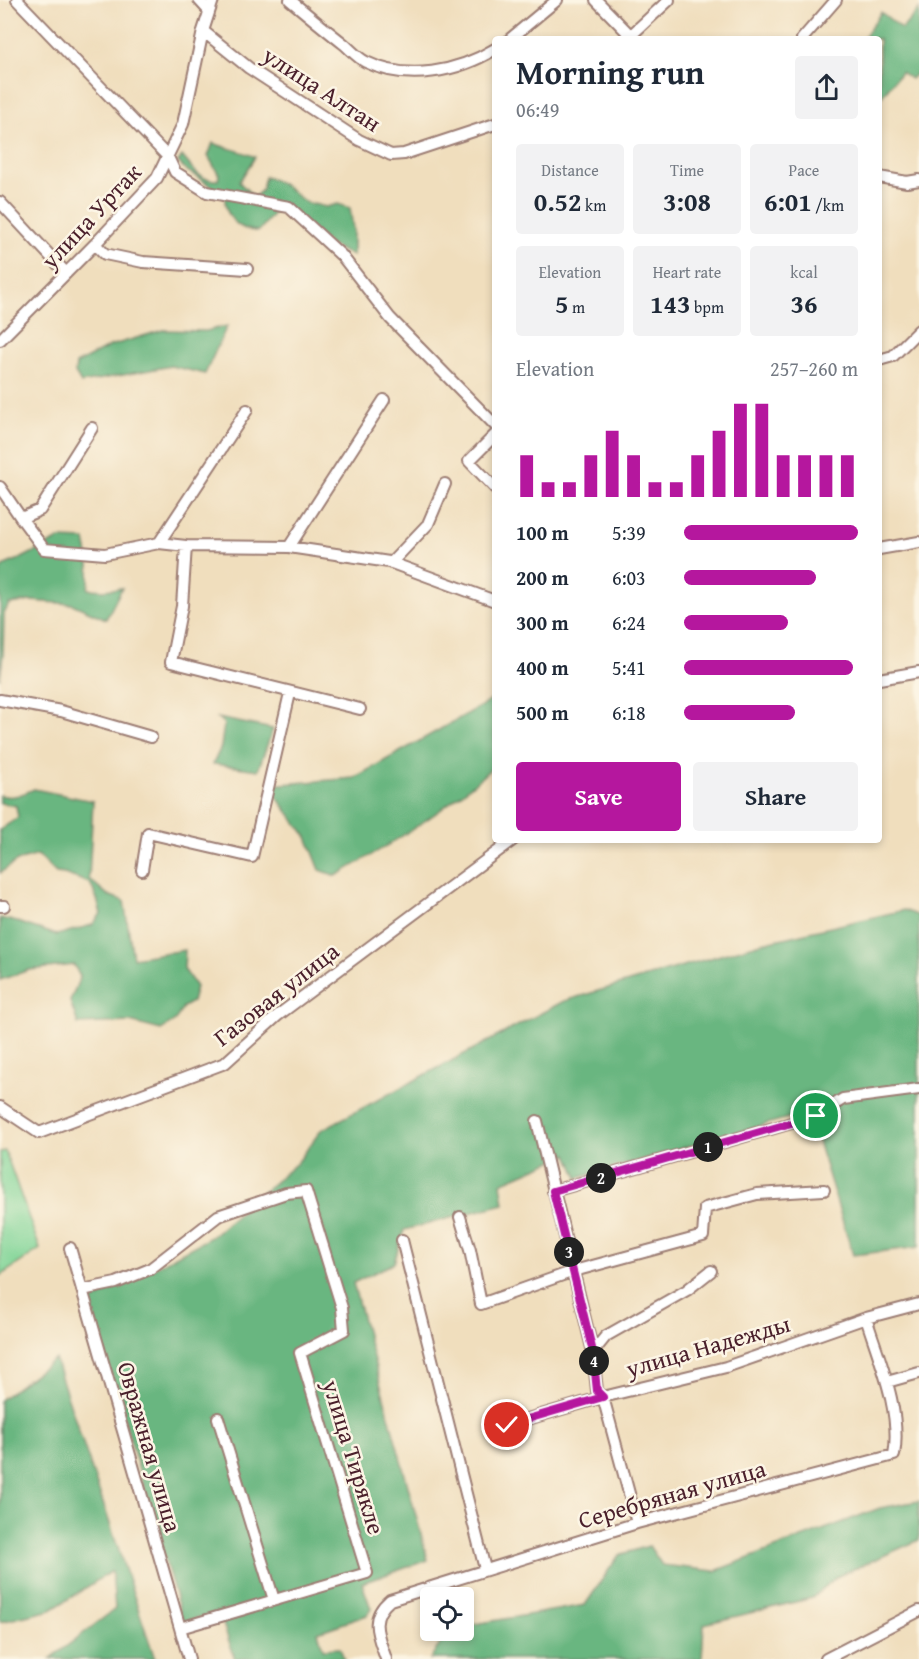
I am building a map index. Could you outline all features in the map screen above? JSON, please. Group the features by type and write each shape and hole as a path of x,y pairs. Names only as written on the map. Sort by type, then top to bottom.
{"street":[{"path":"17,0 168,157 175,172 207,192 289,207 342,256 390,318 492,422"},
{"path":"199,0 209,11"},
{"name":"улица Уртак","path":"0,340 157,178 183,124 203,31 213,0"},
{"path":"290,0 364,61 384,68 406,72 449,69 478,59 492,51"},
{"path":"514,36 557,0"},
{"path":"596,0 629,36"},
{"path":"633,36 669,0"},
{"path":"804,36 836,0"},
{"name":"улица Алтан","path":"203,31 249,68 359,140 391,155 404,154 492,125"},
{"path":"882,178 907,182 919,180"},
{"path":"0,202 66,273"},
{"path":"95,244 105,254 143,262 248,269"},
{"path":"882,359 893,356 919,330"},
{"path":"289,547 384,400"},
{"path":"159,543 247,411"},
{"path":"21,518 40,510 92,428"},
{"path":"492,438 469,461 492,485"},
{"path":"392,563 429,524 446,484"},
{"path":"0,487 44,549 105,554 159,543 186,546 289,547 392,563 492,601"},
{"path":"882,549 919,543"},
{"path":"186,546 182,606 171,662 360,710"},
{"path":"882,678 919,672"},
{"path":"142,870 148,833 252,857 290,693"},
{"path":"0,700 61,711 151,737"},
{"name":"Газовая улица","path":"1,1110 39,1133 225,1063 277,1016 509,843"},
{"path":"553,1191 816,1116 843,1099 919,1089"},
{"path":"537,1121 593,1352 597,1391 603,1397 637,1523"},
{"path":"460,1217 470,1250 481,1304 574,1271 703,1236 705,1208 757,1194 824,1190"},
{"name":"улица Тирякле","path":"82,1290 116,1282 150,1269 218,1216 286,1193 306,1191 342,1308 344,1330 300,1353 367,1573 274,1600"},
{"path":"402,1240 485,1569"},
{"name":"Овражная улица","path":"70,1248 189,1659"},
{"path":"593,1352 606,1336 687,1290 711,1271"},
{"name":"улица Надежды","path":"507,1425 603,1397 726,1367 866,1318 919,1304"},
{"name":"Серебряная улица","path":"386,1659 376,1629 376,1621 383,1606 390,1600 637,1523 894,1455 897,1438 887,1382 866,1318"},
{"path":"887,1382 919,1373"},
{"path":"180,1628 274,1600 218,1418"},
{"path":"826,1659 919,1611"}],"green space":[{"path":"919,9 919,71 911,79 901,72 882,96 882,36 865,36 881,12 902,29"},
{"path":"213,143 255,157 239,182 254,197 262,190 265,176 284,185 305,202 326,207 338,204 350,208 353,256 330,245 282,203 259,231 244,228 233,221 225,203 225,195 186,170 178,162 182,156 201,176 218,180 219,175 208,156"},
{"path":"227,326 205,374 171,366 81,383 75,373 76,364 110,346 163,330 206,331"},
{"path":"59,539 85,540 89,564 88,589 122,588 106,619 72,604 31,601 9,604 4,614 0,679 0,570 5,565"},
{"path":"492,700 492,768 458,797 419,825 336,876 320,870 307,837 272,791 271,785 354,778"},
{"path":"218,718 273,729 258,770 213,764 221,747 224,724"},
{"path":"34,789 93,801 89,879 108,895 124,901 133,958 185,950 184,969 196,987 192,1002 183,1007 175,1021 161,1030 130,1022 78,1024 70,1001 80,977 74,965 29,970 0,980 0,918 57,935 92,925 101,914 90,883 56,873 38,855 17,861 0,873 0,830 18,817 16,806 0,803 0,795 13,796"},
{"path":"904,910 919,916 919,1247 853,1255 809,1112 578,1178 568,1154 501,1183 504,1204 404,1230 394,1263 353,1283 428,1560 362,1583 371,1609 367,1615 318,1632 323,1649 340,1648 344,1659 235,1659 219,1612 183,1622 90,1302 211,1237 298,1162 321,1130 564,1001 758,944"},
{"path":"5,1151 40,1249 0,1276 0,1152"},
{"path":"55,1359 155,1659 50,1659 115,1609 112,1571 51,1610 0,1622 0,1400"},
{"path":"919,1501 919,1540 838,1576 812,1598 704,1624 702,1659 430,1659 442,1641 474,1641 474,1624 585,1605 619,1555 649,1546 662,1565 715,1571 880,1508"}],"route":[{"path":"507,1425 603,1397 597,1391 593,1352 553,1191 816,1116"}]}
